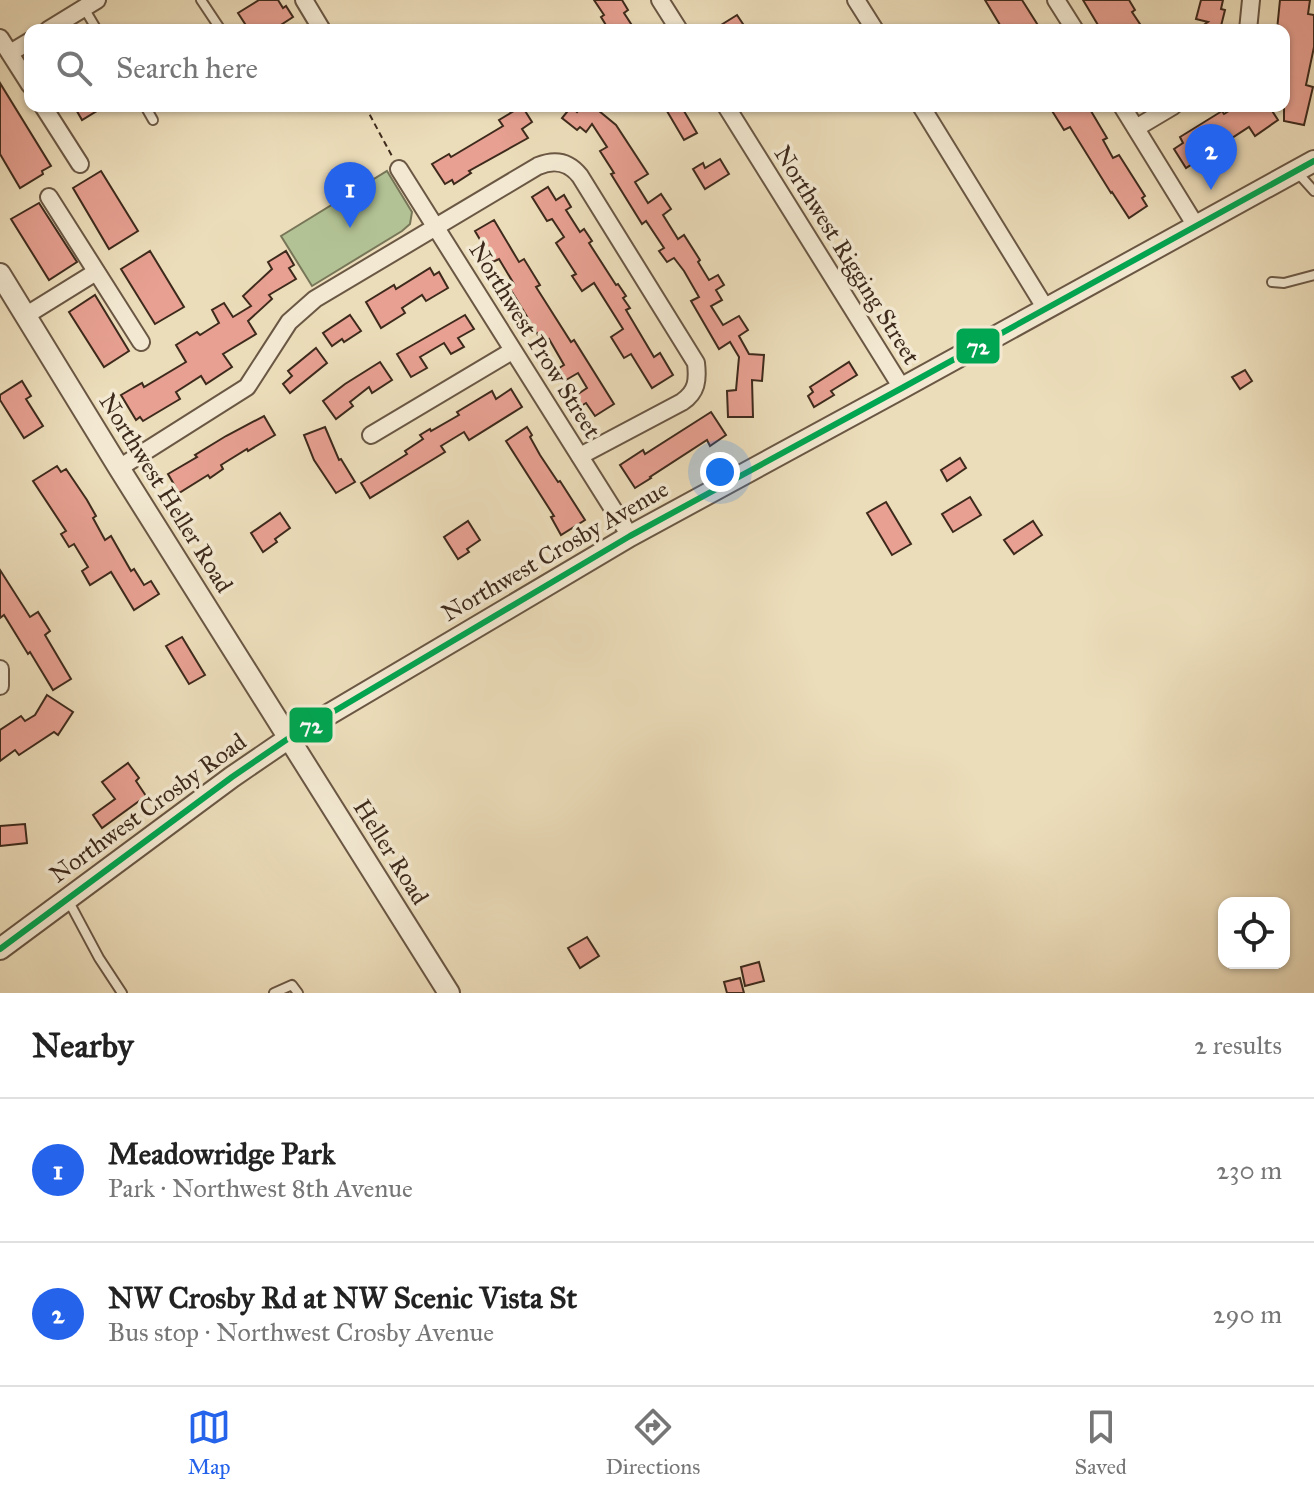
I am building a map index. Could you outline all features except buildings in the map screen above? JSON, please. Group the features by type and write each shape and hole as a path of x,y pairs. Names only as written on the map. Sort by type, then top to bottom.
{"street":[{"path":"304,0 318,24"},
{"path":"660,0 675,24"},
{"path":"856,0 871,24"},
{"path":"1056,0 1071,24"},
{"path":"1249,24 1251,0"},
{"path":"58,24 90,4"},
{"path":"0,38 24,75"},
{"path":"10,53 24,45"},
{"path":"47,112 80,164"},
{"name":"Northwest Rigging Street","path":"730,112 902,388"},
{"path":"925,112 1046,309"},
{"path":"1126,112 1196,226"},
{"path":"1136,128 1163,112"},
{"path":"119,468 247,387 289,322 315,299 546,163 565,163 580,176 696,363 698,375 696,388 682,402 580,456"},
{"name":"Northwest Crosby Avenue","path":"289,738 630,536 1305,166"},
{"name":"Northwest Prow Street","path":"399,169 630,536"},
{"path":"49,197 141,342"},
{"path":"25,316 96,272"},
{"name":"Northwest Heller Road","path":"0,274 289,738"},
{"path":"371,435 512,351"},
{"path":"0,669 0,686"},
{"name":"Northwest Crosby Road","path":"0,949 289,738"},
{"name":"Heller Road","path":"289,738 449,993"}],"lane":[{"path":"201,0 217,24"},
{"path":"90,4 95,24"},
{"path":"148,112 153,120"},
{"path":"1305,166 1314,191"},
{"path":"1272,282 1284,283 1314,275"},
{"path":"67,899 122,993"},
{"path":"274,993 292,985 298,993"}],"path":[{"path":"368,112 399,169"}],"green space":[{"path":"387,171 412,212 410,224 312,286 281,236"}],"transit line":[{"name":"72","path":"0,949 289,738 630,536 1314,161"}],"place":[{"name":"NW Crosby Rd at NW Scenic Vista St","path":"1211,190"},
{"name":"Meadowridge Park","path":"350,228"}]}
